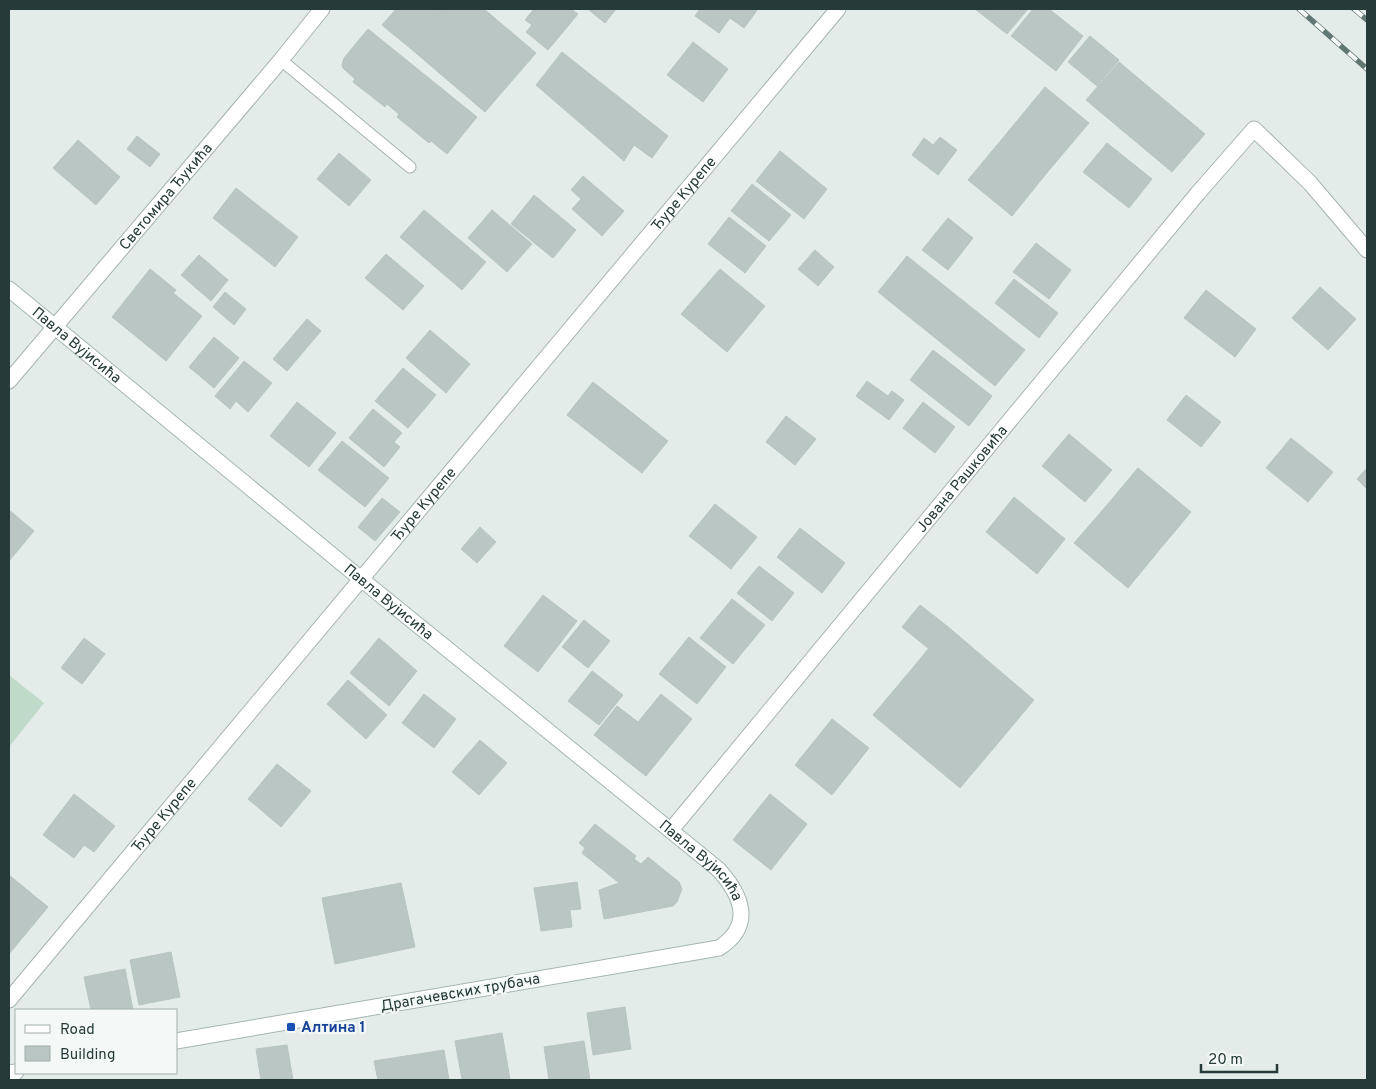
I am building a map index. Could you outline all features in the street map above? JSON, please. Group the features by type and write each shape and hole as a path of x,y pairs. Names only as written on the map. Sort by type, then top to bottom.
{"street":[{"name":"Светомира Ђукића","path":"9,381 322,9"},
{"name":"Ђуре Курепе","path":"9,1000 838,9"},
{"name":"Јована Рашковића","path":"671,830 1172,224 1254,129 1310,183 1367,250"},
{"name":"Павла Вујисића","path":"9,289 361,579 718,869 732,885 741,904 742,914 737,930"},
{"name":"Драгачевских трубача","path":"178,1041 710,950 725,944 737,930"}],"lane":[{"path":"281,60 410,167"}],"green space":[{"path":"9,675 44,703 9,747"}],"building":[{"path":"396,9 444,9 410,48 382,25"},
{"path":"444,9 484,9 536,53 485,112 410,48"},
{"path":"534,9 571,9 578,14 548,50 526,32 532,25 525,20"},
{"path":"616,9 605,23 589,10"},
{"path":"700,9 758,9 744,28 730,18 719,33 695,16"},
{"path":"975,9 1028,9 1007,34"},
{"path":"1033,9 1049,9 1083,36 1056,71 1011,36"},
{"path":"368,29 477,117 447,154 431,141 429,143 397,117 399,114 387,104 385,107 353,82 355,79 343,68 344,58"},
{"path":"1090,36 1119,60 1097,86 1068,62"},
{"path":"693,42 728,69 703,102 667,75"},
{"path":"562,52 668,136 652,158 634,145 624,161 536,85"},
{"path":"1119,62 1205,134 1172,172 1086,100"},
{"path":"1045,87 1089,123 1050,169 1007,133"},
{"path":"1007,133 1050,169 1012,216 968,180"},
{"path":"137,136 160,154 150,167 127,149"},
{"path":"940,137 957,150 938,175 912,155 924,138 933,145"},
{"path":"78,140 120,177 96,205 53,168"},
{"path":"1107,143 1152,179 1129,208 1083,172"},
{"path":"780,151 827,189 804,219 756,181"},
{"path":"339,153 371,180 349,206 317,179"},
{"path":"583,176 624,211 602,236 572,209 581,199 571,190"},
{"path":"752,184 791,215 769,241 731,211"},
{"path":"236,188 298,237 275,267 213,218"},
{"path":"534,195 576,230 553,258 511,224"},
{"path":"424,210 486,262 462,290 400,237"},
{"path":"492,210 532,244 507,272 468,238"},
{"path":"729,217 766,246 745,273 708,244"},
{"path":"948,218 973,238 948,270 922,250"},
{"path":"1036,243 1071,270 1049,299 1013,272"},
{"path":"815,250 834,267 818,286 798,269"},
{"path":"386,254 424,286 403,310 365,278"},
{"path":"199,255 228,280 211,301 181,275"},
{"path":"907,256 1025,350 995,386 878,292"},
{"path":"150,269 176,290 138,338 112,317"},
{"path":"720,269 765,306 746,329 701,291"},
{"path":"1014,279 1058,313 1039,338 995,303"},
{"path":"1320,287 1356,319 1328,350 1292,318"},
{"path":"1206,290 1256,329 1235,357 1184,318"},
{"path":"701,291 746,329 727,352 681,314"},
{"path":"225,292 246,309 234,325 213,307"},
{"path":"173,293 202,316 166,361 138,338"},
{"path":"307,319 321,331 287,371 273,359"},
{"path":"430,330 470,364 446,393 406,358"},
{"path":"214,337 239,358 214,388 189,367"},
{"path":"933,350 992,396 969,426 910,380"},
{"path":"244,361 272,383 248,412 236,401 230,409 215,396"},
{"path":"403,368 436,395 408,428 375,401"},
{"path":"867,381 888,396 892,391 904,400 889,420 856,396"},
{"path":"593,382 668,441 642,473 567,415"},
{"path":"1186,395 1221,422 1201,447 1167,420"},
{"path":"297,402 336,433 309,467 270,436"},
{"path":"923,402 955,427 935,453 903,428"},
{"path":"373,409 402,433 394,442 400,447 384,467 349,438"},
{"path":"786,416 816,439 795,465 766,442"},
{"path":"1069,434 1112,470 1085,502 1042,466"},
{"path":"1291,438 1333,472 1308,502 1266,468"},
{"path":"342,441 389,478 365,507 318,470"},
{"path":"1138,468 1191,512 1160,549 1107,505"},
{"path":"1367,468 1367,489 1357,479"},
{"path":"1014,497 1065,539 1037,574 986,532"},
{"path":"382,498 400,512 375,541 358,527"},
{"path":"715,504 757,537 731,569 689,536"},
{"path":"1107,505 1160,549 1128,588 1074,543"},
{"path":"9,510 34,531 9,561"},
{"path":"480,527 496,542 477,563 461,549"},
{"path":"800,528 845,563 822,593 777,557"},
{"path":"759,566 794,593 772,621 737,593"},
{"path":"543,595 577,621 538,672 504,646"},
{"path":"732,599 765,625 733,664 700,638"},
{"path":"920,605 947,626 929,649 902,627"},
{"path":"584,620 610,641 588,668 562,647"},
{"path":"947,626 1034,700 998,743 911,670"},
{"path":"689,637 726,667 697,704 659,674"},
{"path":"84,638 105,654 82,684 61,668"},
{"path":"379,638 417,671 389,706 350,673"},
{"path":"911,670 998,743 960,788 873,715"},
{"path":"592,671 623,695 599,725 568,701"},
{"path":"348,680 387,715 366,739 327,704"},
{"path":"424,694 456,719 434,748 402,723"},
{"path":"661,694 692,719 646,776 594,735 617,706 638,722"},
{"path":"832,719 869,748 832,795 795,765"},
{"path":"480,740 507,763 479,795 452,772"},
{"path":"277,764 311,791 281,827 248,799"},
{"path":"74,794 115,826 94,852 84,845 74,858 43,835"},
{"path":"770,794 807,824 771,870 733,840"},
{"path":"595,824 636,856 634,859 641,864 648,857 679,882 682,889 677,902 673,906 604,919 599,890 619,883 582,853 585,848 579,843"},
{"path":"9,875 48,907 9,954"},
{"path":"577,882 581,909 570,910 572,927 541,931 534,888"},
{"path":"401,883 415,947 335,964 322,898"},
{"path":"171,952 180,997 139,1005 130,960"},
{"path":"125,969 133,1009 91,1009 84,977"},
{"path":"625,1007 631,1049 593,1055 587,1013"},
{"path":"502,1033 510,1079 462,1080 455,1041"},
{"path":"584,1041 590,1080 549,1080 544,1047"},
{"path":"287,1045 293,1080 261,1080 256,1049"},
{"path":"444,1050 449,1080 378,1080 374,1061"}],"railway":[{"path":"1299,9 1367,69"},
{"path":"1354,9 1367,20"}],"place":[{"name":"Алтина 1","path":"291,1027"}]}
